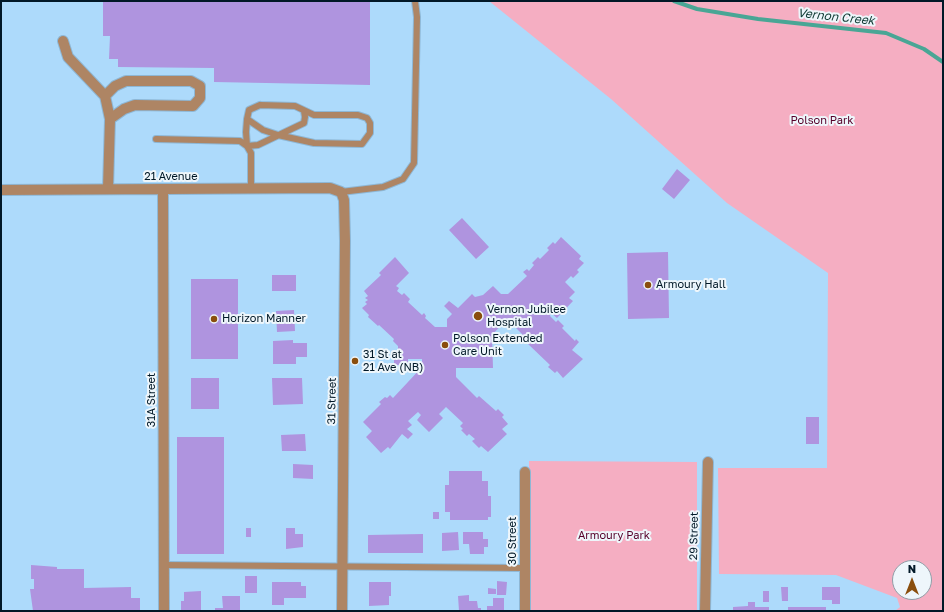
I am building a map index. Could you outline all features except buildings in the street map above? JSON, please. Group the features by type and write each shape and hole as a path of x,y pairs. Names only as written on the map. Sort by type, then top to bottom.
{"street":[{"path":"63,41 68,57 105,96 110,119 108,189"},
{"path":"105,96 115,86 126,81 191,81 200,86 200,98 193,106 135,106 124,109 110,119"},
{"name":"21 Avenue","path":"1,190 330,188 341,192"},
{"name":"31A Street","path":"164,189 164,611"},
{"name":"31 Street","path":"341,192 344,200 346,241 342,611"},
{"name":"29 Street","path":"705,611 708,462"},
{"name":"30 Street","path":"525,472 525,611"}],"lane":[{"path":"341,192 384,187 404,179 414,163 417,17 415,1"},
{"path":"247,119 263,130 314,144 362,144 370,133 370,123 367,118 358,115 314,115 295,106 260,106 248,110 247,119 246,132 248,146 251,153 251,189"},
{"path":"156,140 240,141 248,146 258,145 304,123 306,117 304,111"},
{"path":"163,565 342,565 525,568"}],"green space":[{"name":"Polson Park","path":"489,1 943,1 943,611 895,611 900,607 898,600 932,600 932,560 892,560 892,596 836,575 719,574 718,468 827,468 828,273 727,203 611,99"},
{"name":"Armoury Park","path":"529,461 697,462 697,611 531,611"}],"waterway":[{"name":"Vernon Creek","path":"674,1 697,9 758,19 886,33 924,49 943,62"}],"place":[{"name":"Armoury Hall","path":"648,285"},
{"name":"Vernon Jubilee Hospital","path":"478,316"},
{"name":"Horizon Manner","path":"214,319"},
{"name":"Polson Extended Care Unit","path":"445,345"},
{"name":"31 St at 21 Ave (NB)","path":"355,361"}]}
